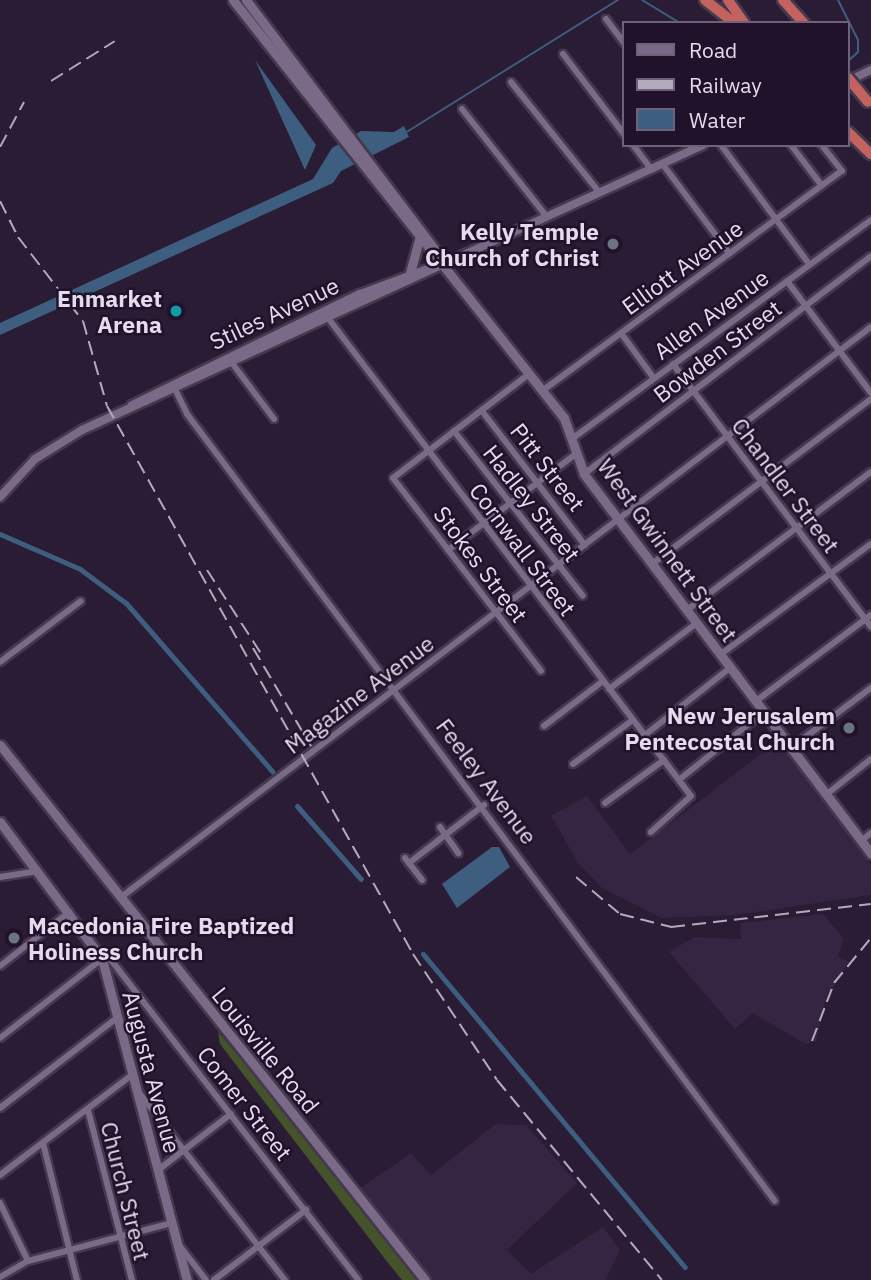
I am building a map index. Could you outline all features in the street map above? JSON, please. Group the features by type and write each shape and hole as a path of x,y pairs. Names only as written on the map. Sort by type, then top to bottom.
{"highway":[{"path":"705,0 731,21"},
{"path":"728,0 743,21"},
{"path":"783,0 803,21"},
{"path":"791,0 804,21"},
{"path":"850,82 869,104"},
{"path":"850,134 871,154"}],"main road":[{"name":"West Gwinnett Street","path":"233,0 341,130"},
{"name":"West Gwinnett Street","path":"246,0 341,130 542,391 573,438 584,474 871,854"},
{"name":"West Gwinnett Street","path":"374,173 418,237 443,264"},
{"path":"410,273 418,237"},
{"name":"Louisville Road","path":"0,745 425,1280"},
{"name":"Augusta Avenue","path":"0,822 101,957 187,1280"}],"street":[{"path":"606,19 622,40"},
{"path":"563,54 622,131"},
{"path":"850,79 871,70"},
{"path":"511,82 598,192"},
{"path":"462,109 547,217"},
{"path":"635,147 652,170"},
{"name":"Stiles Avenue","path":"325,314 443,264 598,192 664,166 699,147"},
{"path":"723,147 810,264"},
{"path":"793,147 822,186"},
{"name":"Elliott Avenue","path":"542,391 842,171 824,147"},
{"path":"664,166 729,253"},
{"name":"Allen Avenue","path":"573,438 871,220"},
{"name":"Bowden Street","path":"584,474 871,256"},
{"name":"Stiles Avenue","path":"0,497 50,448 410,273 443,264"},
{"path":"787,281 871,393"},
{"name":"Cornwall Street","path":"325,314 529,588 680,779 692,802 651,832"},
{"name":"Magazine Avenue","path":"120,898 871,327"},
{"path":"621,333 653,377"},
{"path":"229,359 274,419"},
{"name":"Chandler Street","path":"673,364 831,575 868,617 871,627"},
{"path":"428,452 529,374"},
{"name":"Feeley Avenue","path":"173,386 775,1201"},
{"path":"652,564 871,399"},
{"name":"Pitt Street","path":"482,411 540,481 585,545"},
{"name":"Hadley Street","path":"454,430 583,596"},
{"name":"Stokes Street","path":"428,452 393,478 541,671"},
{"path":"448,550 483,527 576,454"},
{"path":"687,610 871,472"},
{"path":"721,654 871,544"},
{"path":"0,662 81,601"},
{"path":"757,701 868,617"},
{"path":"610,689 697,623"},
{"path":"645,735 731,667"},
{"path":"544,726 603,681"},
{"path":"792,747 871,688"},
{"path":"680,779 764,712"},
{"path":"573,764 633,720"},
{"path":"605,803 664,760"},
{"path":"827,794 871,760"},
{"path":"422,880 407,860 484,805"},
{"path":"440,827 458,853"},
{"path":"860,841 871,833"},
{"path":"0,877 37,871"},
{"path":"0,966 69,912"},
{"name":"Comer Street","path":"101,957 108,956 358,1280"},
{"path":"0,1038 101,957"},
{"path":"0,1108 117,1018"},
{"path":"0,1175 88,1111 133,1073"},
{"path":"138,1093 285,1280"},
{"name":"Church Street","path":"88,1111 131,1280"},
{"path":"158,1170 231,1114"},
{"path":"43,1143 77,1280"},
{"path":"0,1203 29,1261"},
{"path":"214,1280 306,1210"},
{"path":"0,1277 29,1261 172,1223"},
{"path":"178,1244 206,1280"}],"shaded area":[{"path":"778,741 871,865 871,895 736,915 662,918 602,888 578,863 551,816 587,796 630,854"},
{"path":"823,914 844,939 838,956 849,962 826,999 816,1041 806,1044 752,1013 735,1029 669,952 694,937 741,939 740,923"},
{"path":"496,1124 526,1125 577,1183 507,1250 531,1274 603,1227 620,1250 605,1280 424,1280 355,1192 411,1153 431,1175"}],"green space":[{"path":"218,1032 418,1280 402,1280 385,1259 220,1044"}],"water":[{"path":"255,60 316,145 305,170"},
{"path":"404,126 409,137 341,171 333,183 0,335 0,323 313,179 332,148 361,131 394,132"},
{"path":"492,847 499,847 510,867 457,908 442,884"}],"waterway":[{"path":"405,133 618,0"},
{"path":"642,0 677,21"},
{"path":"838,0 848,21"},
{"path":"850,24 858,40 858,52 850,59"},
{"path":"0,534 80,569 126,603 272,771"},
{"path":"297,806 361,879"},
{"path":"423,954 685,1267"}],"railway":[{"path":"51,81 115,41"},
{"path":"0,147 24,102"},
{"path":"0,201 18,237 83,321 107,406 413,954 497,1080 662,1280"},
{"path":"207,570 262,655"},
{"path":"253,648 311,746"},
{"path":"576,877 620,914 671,927 871,904"},
{"path":"812,1041 834,983 871,938"}],"place":[{"name":"Kelly Temple Church of Christ","path":"613,244"},
{"name":"Enmarket Arena","path":"176,311"},
{"name":"New Jerusalem Pentecostal Church","path":"849,728"},
{"name":"Macedonia Fire Baptized Holiness Church","path":"14,938"}]}
